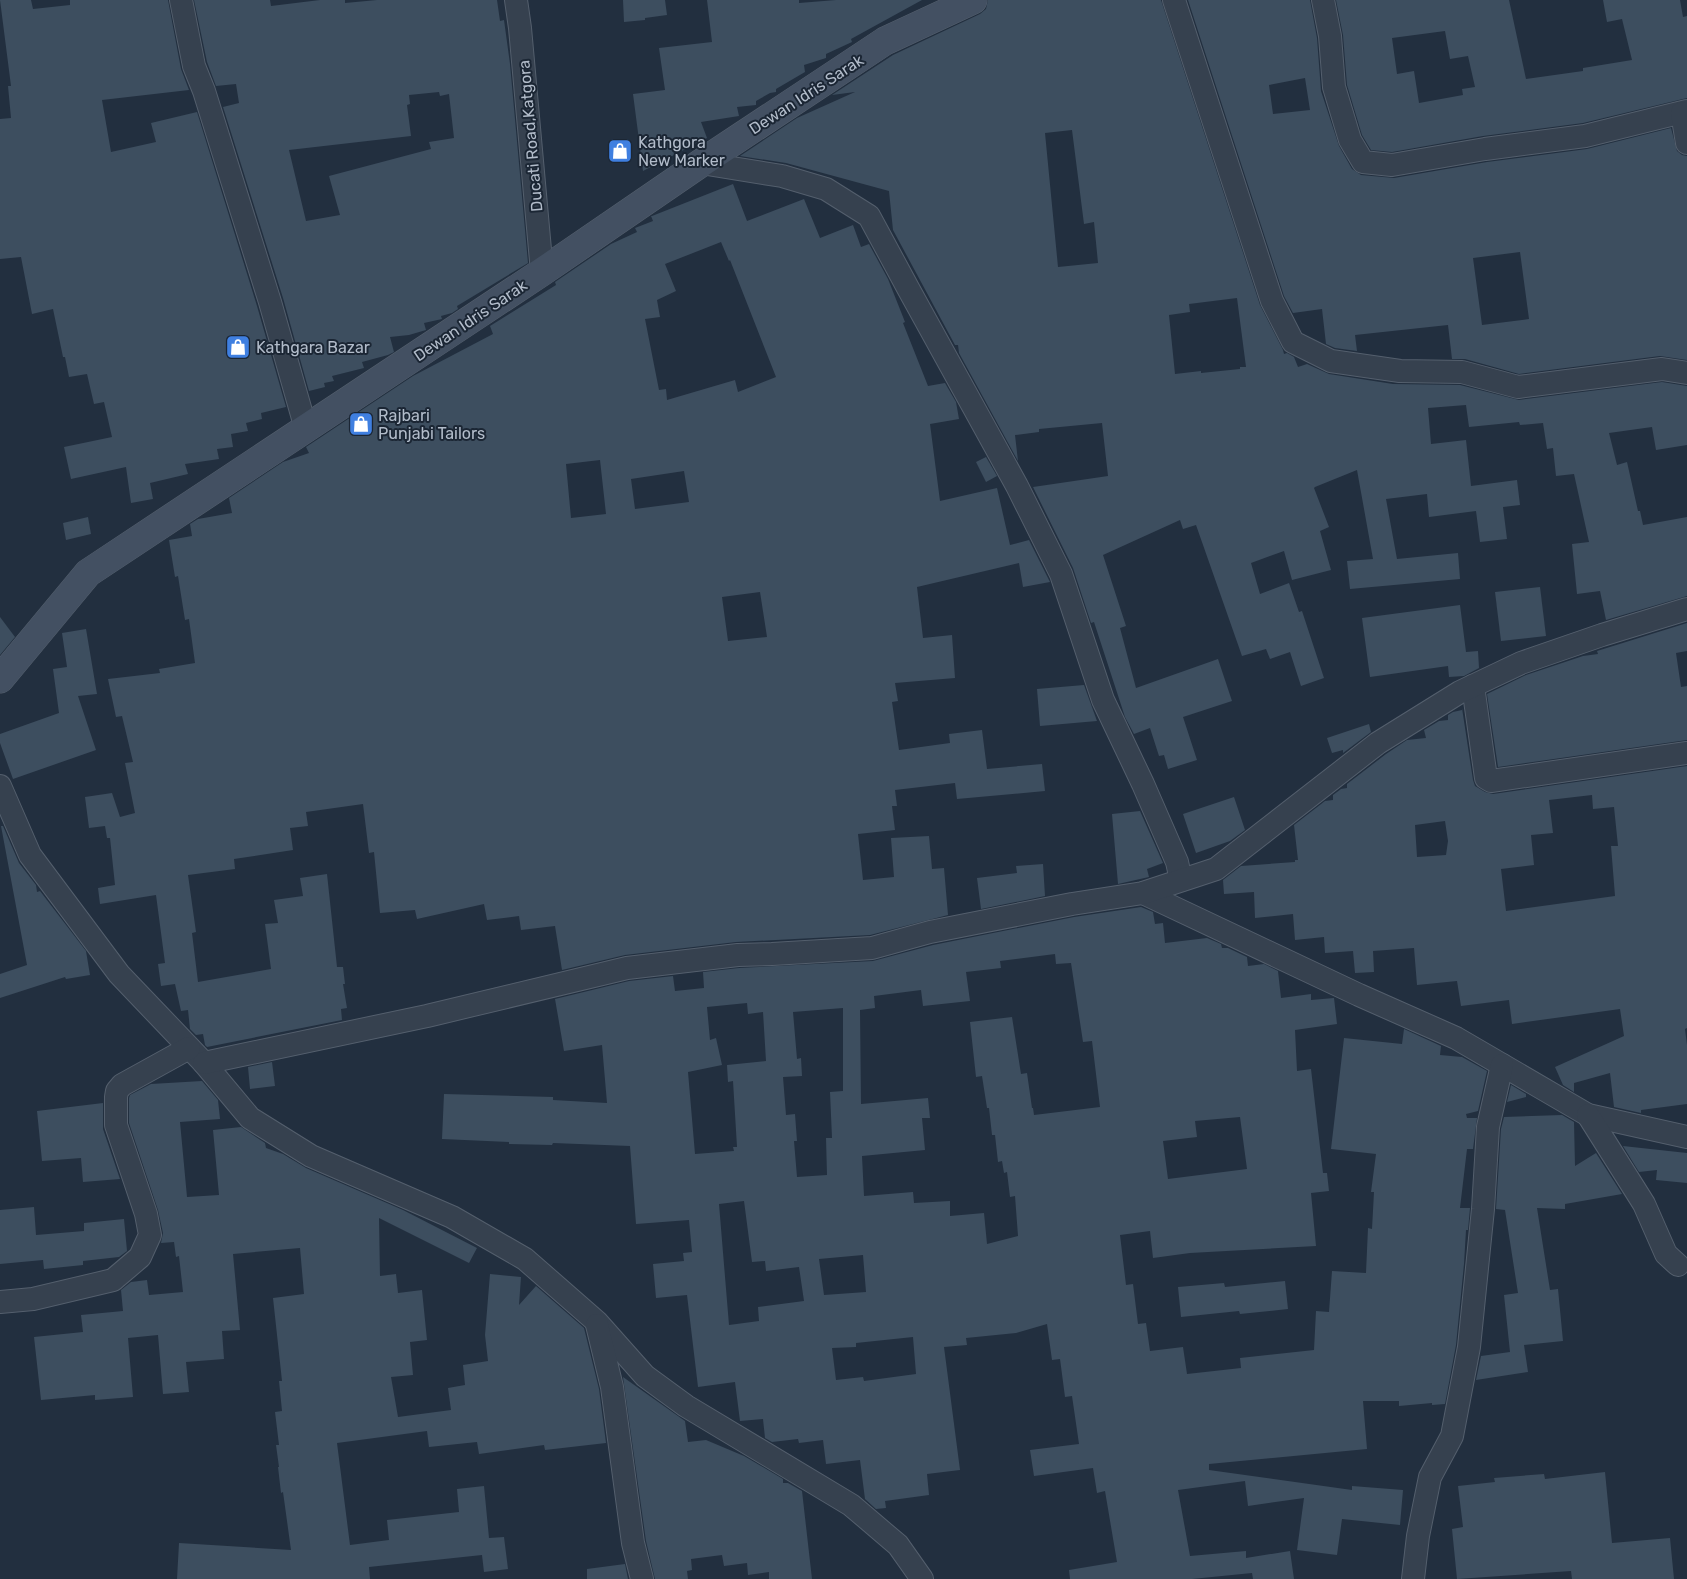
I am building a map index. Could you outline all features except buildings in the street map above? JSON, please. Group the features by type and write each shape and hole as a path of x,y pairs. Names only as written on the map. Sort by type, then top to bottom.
{"main road":[{"name":"Dewan Idris Sarak","path":"0,680 88,573 542,272 701,163 885,41 943,7 973,0"}],"street":[{"path":"181,0 194,66 204,91 270,302 306,429"},
{"name":"Ducati Road,Katgora","path":"516,0 542,272"},
{"path":"1174,0 1272,301 1292,342 1332,361 1400,372 1462,372 1518,387 1662,369 1687,374"},
{"path":"1323,0 1330,36 1334,87 1350,140 1363,162 1392,165 1485,149 1585,136 1685,112 1687,143"},
{"path":"701,163 782,176 826,189 869,216 1017,486 1061,574 1103,700 1178,862 1181,880"},
{"path":"0,1302 33,1300 114,1280 140,1257 150,1235 146,1214 116,1125 118,1091 122,1084 196,1055 427,1016 627,968 738,955 872,948 930,932 1072,904 1142,893 1216,869 1378,743 1460,692 1521,663 1602,635 1687,609"},
{"path":"1473,686 1486,778 1491,781 1687,753"},
{"path":"0,786 30,855 119,974 196,1055 250,1118 311,1156 452,1216 525,1259 596,1322 645,1376 686,1406 851,1505 898,1545 922,1579"},
{"path":"1142,893 1359,995 1456,1038 1588,1115 1687,1137"},
{"path":"1413,1579 1418,1536 1430,1477 1452,1436 1469,1347 1483,1209 1488,1127 1502,1065"},
{"path":"1588,1115 1644,1204 1666,1254 1678,1265"},
{"path":"596,1322 612,1387 630,1523 642,1579"}],"place":[{"name":"Kathgora New Marker","path":"620,151"},
{"name":"Kathgara Bazar","path":"238,347"},
{"name":"Rajbari Punjabi Tailors","path":"361,424"}]}
